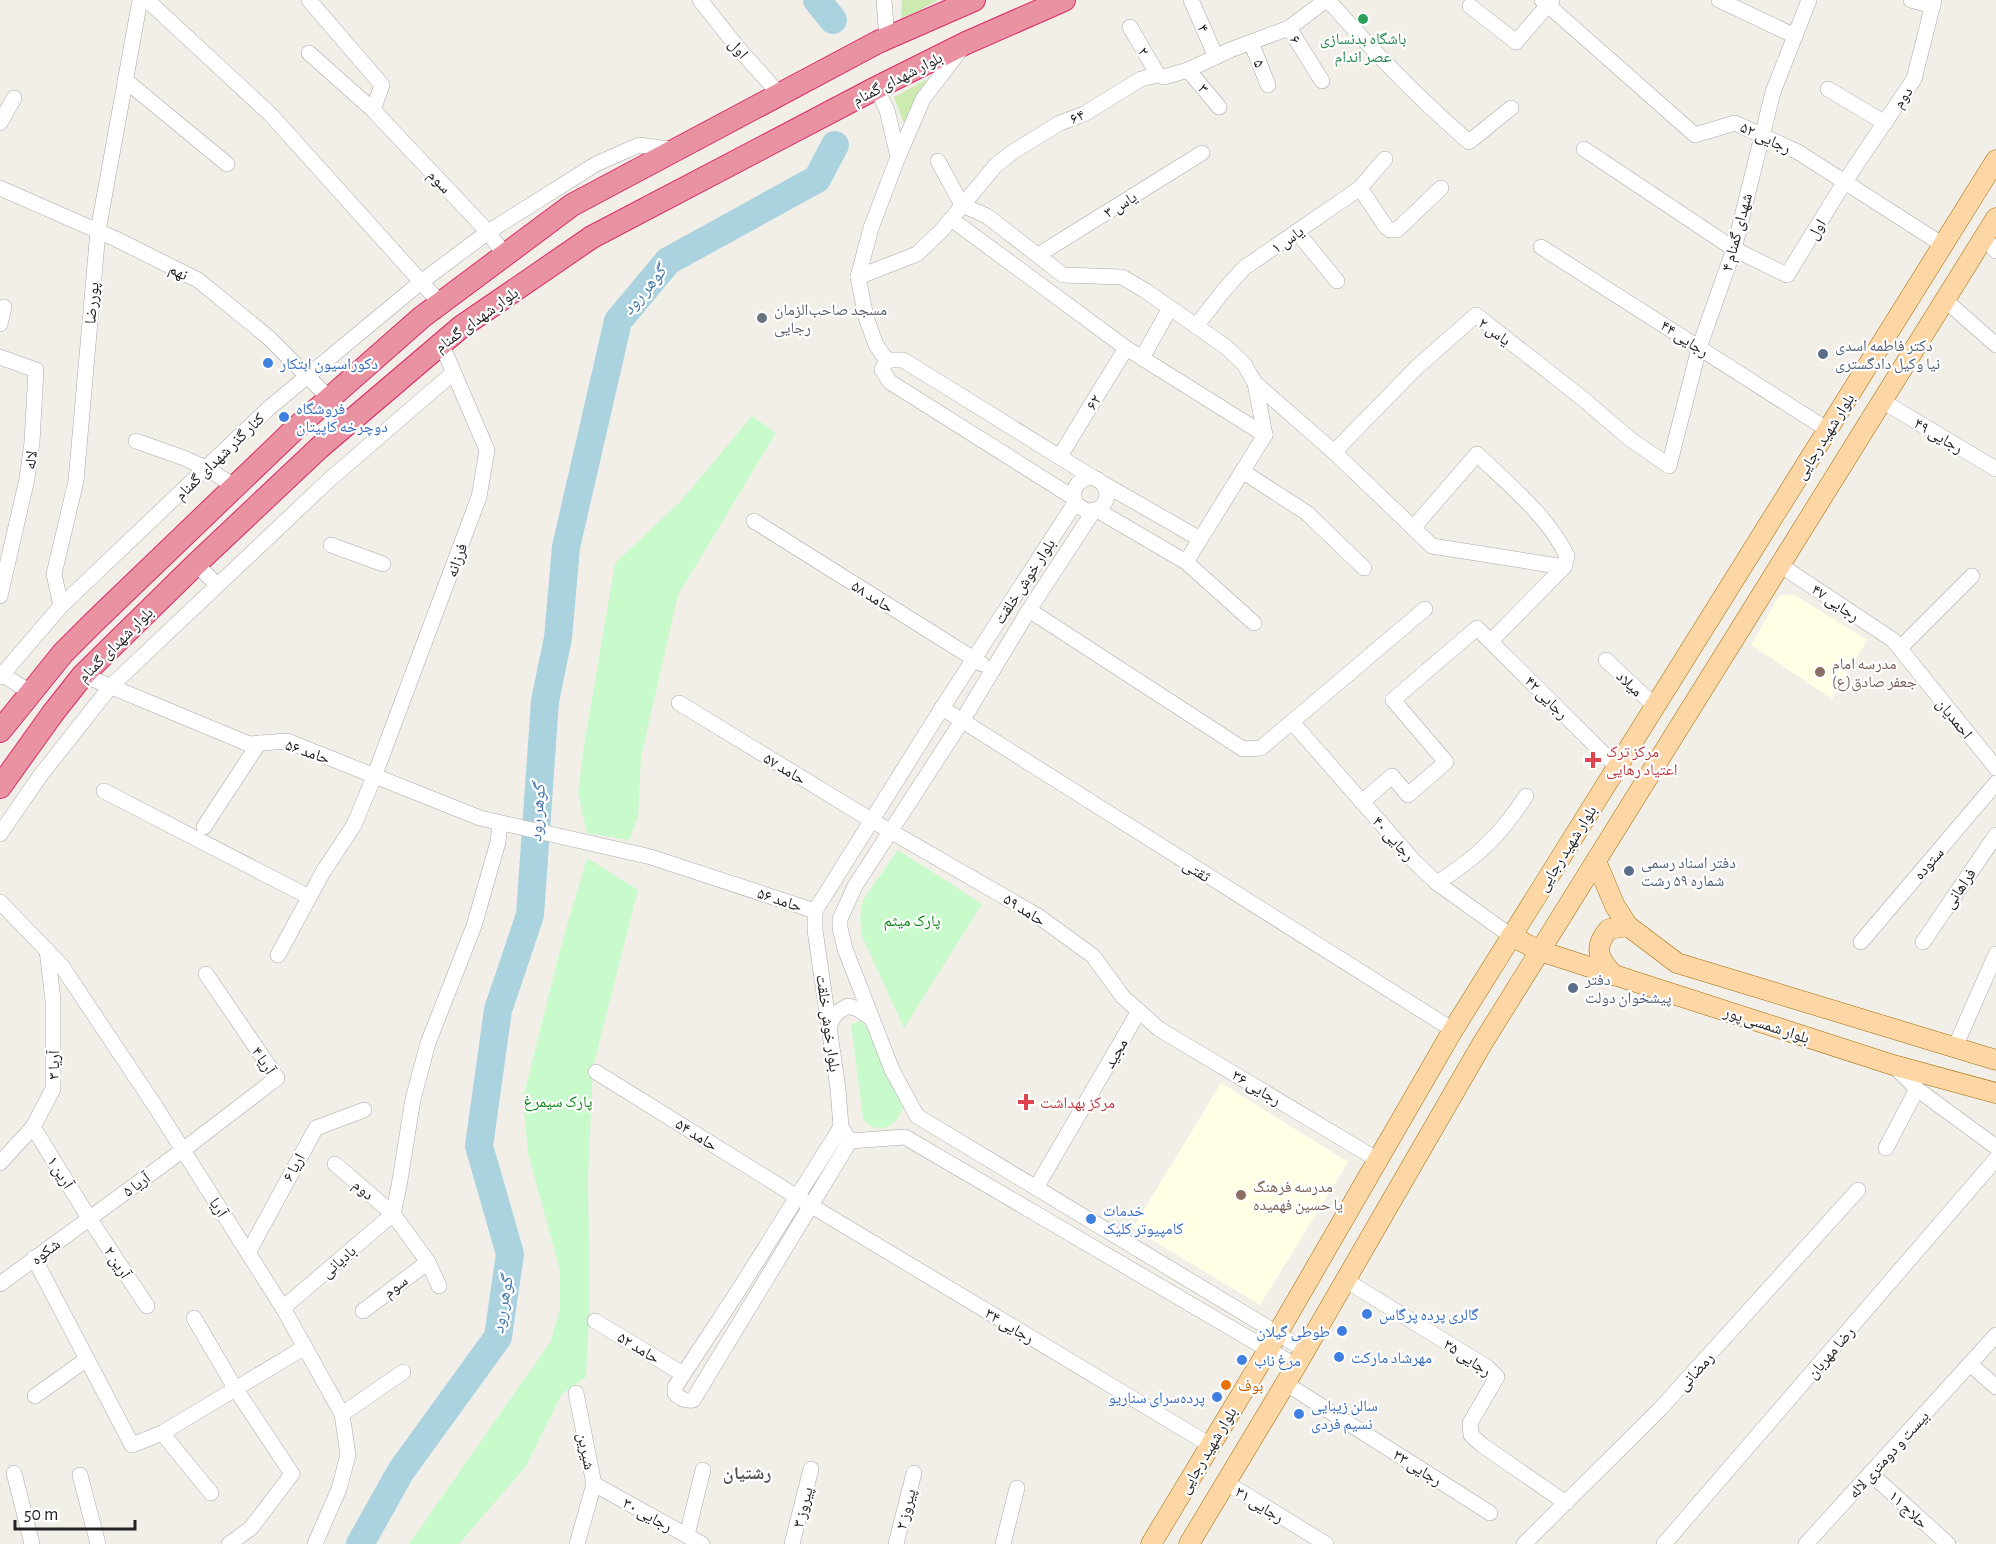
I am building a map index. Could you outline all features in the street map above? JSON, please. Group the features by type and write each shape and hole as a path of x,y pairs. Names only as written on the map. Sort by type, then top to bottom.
{"highway":[{"name":"بلوار شهدای گمنام","path":"0,731 63,653 234,486 329,398 422,317 572,205 887,39 971,0"},
{"name":"بلوار شهدای گمنام","path":"0,787 52,713 83,675 319,448 461,327 592,237 876,88 966,43 1064,0"},
{"path":"441,304 461,327"}],"main road":[{"name":"بلوار شهید رجایی","path":"1151,1544 1272,1342 1453,1030 1996,160"},
{"name":"بلوار شهید رجایی","path":"1189,1544 1482,1044 1945,300 1990,244 1996,218"},
{"name":"بلوار شمسی پور","path":"1596,861 1615,906 1628,926 1677,963 1996,1060"},
{"path":"1614,975 1603,963 1598,950 1602,936 1609,929 1628,926"},
{"name":"بلوار شمسی پور","path":"1511,936 1540,951 1614,975 1893,1065 1996,1093"}],"street":[{"name":"پوررضا","path":"62,606 54,574 76,481 98,231 140,0"},
{"path":"147,0 271,115 441,304"},
{"path":"309,0 382,85 373,110"},
{"name":"اول","path":"700,0 780,96"},
{"path":"884,0 887,39"},
{"name":"۴","path":"1191,0 1216,57"},
{"path":"1327,0 1411,90 1468,142 1511,108"},
{"name":"۶۴","path":"858,277 918,254 942,230 995,166 1014,151 1060,123 1084,114 1141,79 1158,75 1164,77 1188,70 1289,28 1327,0"},
{"path":"1719,0 1739,4 1794,36"},
{"name":"شهدای گمنام ۴","path":"1669,466 1699,348 1734,249 1773,92 1809,0"},
{"path":"1911,0 1934,3"},
{"path":"1470,6 1516,42 1547,2"},
{"name":"رجایی ۵۲","path":"1547,2 1695,135 1735,123 1798,152 1943,244"},
{"name":"دوم","path":"1844,183 1914,79 1934,3"},
{"name":"۲","path":"1130,27 1158,75"},
{"name":"۶","path":"1289,28 1322,81"},
{"name":"۵","path":"1251,42 1268,85"},
{"path":"887,360 876,345 866,317 858,277 871,228 923,99 966,43"},
{"name":"سوم","path":"309,53 373,110 488,232 505,255"},
{"name":"۳","path":"1188,70 1219,107"},
{"path":"125,80 227,164"},
{"path":"876,88 887,110 898,157"},
{"path":"1828,89 1885,123"},
{"path":"0,123 14,98"},
{"name":"کنار گذر شهدای گمنام","path":"1,675 62,606 208,469 265,412 421,282 488,232 596,164 639,145 676,150"},
{"path":"1584,149 1734,249"},
{"name":"یاس ۳","path":"1038,255 1202,153"},
{"name":"یاس ۱","path":"1196,326 1244,268 1360,188 1385,159"},
{"path":"938,161 962,205 987,216 1063,275 1122,277 1226,347 1244,364 1255,383 1265,435 1186,562"},
{"name":"اول","path":"1734,249 1787,275 1844,183"},
{"name":"نهم","path":"0,188 98,231 198,280 268,337 329,398"},
{"path":"1360,188 1386,227 1396,230 1441,188"},
{"path":"951,219 1126,348 1265,435"},
{"path":"1297,232 1337,281"},
{"name":"رجایی ۴۴","path":"1541,247 1828,430"},
{"path":"1050,292 1063,275"},
{"path":"1945,300 1996,345"},
{"path":"0,324 4,307"},
{"path":"1142,358 1170,308"},
{"name":"یاس ۲","path":"1334,452 1417,368 1476,315 1582,398 1630,439 1669,466"},
{"name":"فرزانه","path":"278,955 323,872 354,825 479,497 487,450 441,343"},
{"name":"۶۲","path":"1060,456 1126,348"},
{"name":"لاله","path":"0,357 36,370 32,442 27,479 1,588"},
{"path":"887,360 903,360 1098,481 1200,540"},
{"path":"887,360 882,370 890,382 1086,511 1095,511 1186,562 1254,623"},
{"path":"0,834 40,776 111,686 329,480 453,373"},
{"path":"1255,383 1334,452 1432,546 1564,567"},
{"name":"رجایی ۴۹","path":"1882,401 1996,469"},
{"path":"136,441 208,469 234,486"},
{"path":"1413,528 1477,454 1547,524 1561,543 1567,556 1564,567 1491,641"},
{"path":"1242,471 1307,513 1364,568"},
{"path":"1074,501 1073,490 1077,483 1084,478 1098,481 1107,491 1107,499 1103,506 1095,511"},
{"name":"بلوار خوش خلقت","path":"850,1141 841,1127 815,930 815,911 1074,501"},
{"name":"بلوار خوش خلقت","path":"1095,511 1029,610 962,721 855,886 840,919 840,928 845,949 872,1019 900,1086 917,1116 1036,1188 1272,1342"},
{"name":"حامد ۵۸","path":"753,521 992,670"},
{"path":"331,544 384,564"},
{"path":"196,564 217,585"},
{"name":"رجایی ۴۷","path":"1780,565 1896,644"},
{"path":"1896,644 1972,576"},
{"path":"1029,610 1243,749 1261,748 1425,609"},
{"name":"رجایی ۴۲","path":"1362,802 1392,776 1408,795 1446,762 1393,700 1477,628 1617,767"},
{"name":"احمدیان","path":"1896,644 1996,768"},
{"name":"میلاد","path":"1606,660 1655,706"},
{"path":"1,675 30,692"},
{"name":"حامد ۵۶","path":"83,675 249,744 287,741 480,818 651,857 815,911"},
{"name":"حامد ۵۷","path":"680,704 892,830"},
{"name":"ثقتی","path":"942,708 1453,1030"},
{"name":"رجایی ۴۰","path":"1293,723 1413,860 1437,883 1511,936"},
{"path":"204,827 259,743"},
{"name":"ستوده","path":"1861,942 1996,783"},
{"path":"104,791 309,897"},
{"path":"1437,883 1464,866 1488,846 1509,822 1526,796"},
{"path":"393,1214 413,1099 428,1043 474,926 498,842 500,823"},
{"name":"حامد ۵۹","path":"892,830 1038,916 1093,956 1123,997 1139,1011"},
{"name":"فراهانی","path":"1923,942 1996,835"},
{"name":"آریا","path":"0,902 62,965 283,1308 342,1414 348,1455 339,1489 315,1544"},
{"name":"آریا ۳","path":"0,1163 33,1127 53,1089 53,1000 47,950"},
{"path":"1955,1047 1996,954"},
{"name":"آریا ۴","path":"183,1150 277,1078 206,974"},
{"path":"829,1026 836,1013 848,1006 858,1009 872,1019"},
{"name":"رجایی ۳۶","path":"1139,1011 1159,1029 1378,1160"},
{"name":"مجید","path":"1036,1188 1139,1011"},
{"path":"1893,1065 1917,1089 1996,1147"},
{"name":"حامد ۵۴","path":"596,1072 804,1201"},
{"path":"1886,1148 1917,1089"},
{"name":"اریا ۶","path":"248,1253 316,1128 364,1110"},
{"path":"905,1137 917,1116"},
{"name":"آرین ۱","path":"33,1127 89,1218"},
{"path":"841,1127 804,1201 693,1400 687,1401 679,1398 675,1393 675,1387 683,1374 804,1201 850,1141 905,1137 1272,1342"},
{"name":"آریا ۵","path":"89,1218 183,1150"},
{"name":"رضا مهربان","path":"1664,1544 1996,1159"},
{"name":"دوم","path":"335,1164 393,1214 428,1262 439,1286"},
{"name":"رمضانی","path":"1524,1544 1660,1409 1858,1190"},
{"name":"رجایی ۳۴","path":"804,1201 1210,1445"},
{"name":"بادیانی","path":"283,1308 393,1214"},
{"name":"شکوه","path":"0,1284 89,1218"},
{"name":"آرین ۲","path":"89,1218 147,1306"},
{"path":"34,1258 132,1445 162,1433 305,1347"},
{"name":"سوم","path":"363,1311 428,1262"},
{"name":"رجایی ۳۵","path":"1345,1280 1487,1366 1497,1377 1470,1423 1472,1435 1482,1445 1566,1503"},
{"path":"194,1318 235,1388 292,1474 251,1528 229,1544"},
{"name":"حامد ۵۲","path":"595,1321 683,1374"},
{"path":"1996,1335 1970,1364 1996,1387"},
{"name":"رجایی ۳۳","path":"1272,1342 1295,1366 1490,1513"},
{"path":"35,1396 87,1359"},
{"name":"بیست و دومتری لاله","path":"1806,1544 1970,1364"},
{"path":"342,1414 404,1372"},
{"name":"شیرین","path":"576,1393 594,1484 577,1544"},
{"path":"162,1433 211,1492"},
{"name":"پیروز ۳","path":"792,1544 811,1469"},
{"path":"687,1535 703,1470"},
{"path":"14,1473 32,1544"},
{"name":"پیروز ۲","path":"896,1544 914,1473"},
{"name":"حلاج ۱۱","path":"1870,1473 1948,1544"},
{"path":"80,1475 96,1543"},
{"name":"رجایی ۳۱","path":"1225,1482 1326,1544"},
{"name":"رجایی ۳۰","path":"594,1484 702,1544"},
{"path":"1003,1544 1017,1488"}],"shaded area":[{"name":"مدرسه امام جعفر صادق(ع)","path":"1793,594 1867,640 1832,699 1751,645 1779,596"},
{"name":"مدرسه فرهنگ یا حسین فهمیده","path":"1221,1083 1348,1162 1260,1305 1133,1228"}],"green space":[{"path":"902,0 938,0 901,21"},
{"path":"927,79 905,126 894,97"},
{"path":"752,416 776,433 678,595 641,757 638,817 629,840 587,833 578,793 615,563 681,501"},
{"name":"پارک میثم","path":"898,850 982,904 904,1028 862,936 860,918 863,900"},
{"name":"پارک سیمرغ","path":"587,858 638,890 593,1067 588,1179 590,1298 586,1377 562,1394 526,1466 459,1544 409,1544 551,1341 560,1308 560,1271 528,1153 523,1098 561,946"},
{"path":"860,1021 866,1026 903,1107 896,1120 886,1127 875,1128 863,1119 851,1024"}],"waterway":[{"name":"گوهر رود","path":"817,0 833,20"},
{"name":"گوهر رود","path":"360,1544 401,1471 498,1337 510,1254 479,1146 498,1010 530,915 545,701 558,638 566,547 618,321 668,261 817,179 835,145"}],"place":[{"name":"باشگاه بدنسازی عصر اندام","path":"1363,19"},
{"name":"مسجد صاحب‌الزمان رجایی","path":"762,318"},
{"name":"دکتر فاطمه اسدی نیا وکیل دادگستری","path":"1823,354"},
{"name":"دکوراسیون ابتکار","path":"268,363"},
{"name":"فروشگاه دوچرخه کاپیتان","path":"284,417"},
{"name":"مدرسه امام جعفر صادق(ع)","path":"1820,672"},
{"name":"مرکز ترک اعتیاد رهایی","path":"1593,760"},
{"name":"دفتر اسناد رسمی شماره ۵۹ رشت","path":"1629,871"},
{"name":"دفتر پیشخوان دولت","path":"1573,988"},
{"name":"مرکز بهداشت","path":"1026,1102"},
{"name":"مدرسه فرهنگ یا حسین فهمیده","path":"1241,1195"},
{"name":"خدمات کامپیوتر کلیک","path":"1091,1219"},
{"name":"گالری پرده پرگاس","path":"1367,1314"},
{"name":"طوطی گیلان","path":"1342,1331"},
{"name":"مهرشاد مارکت","path":"1339,1357"},
{"name":"مرغ ناب","path":"1242,1360"},
{"name":"بوف","path":"1226,1385"},
{"name":"پرده‌سرای سناریو","path":"1217,1397"},
{"name":"سالن زیبایی نسیم فردی","path":"1299,1414"}],"district":[{"name":"رشتیان","path":"747,1473"}]}
